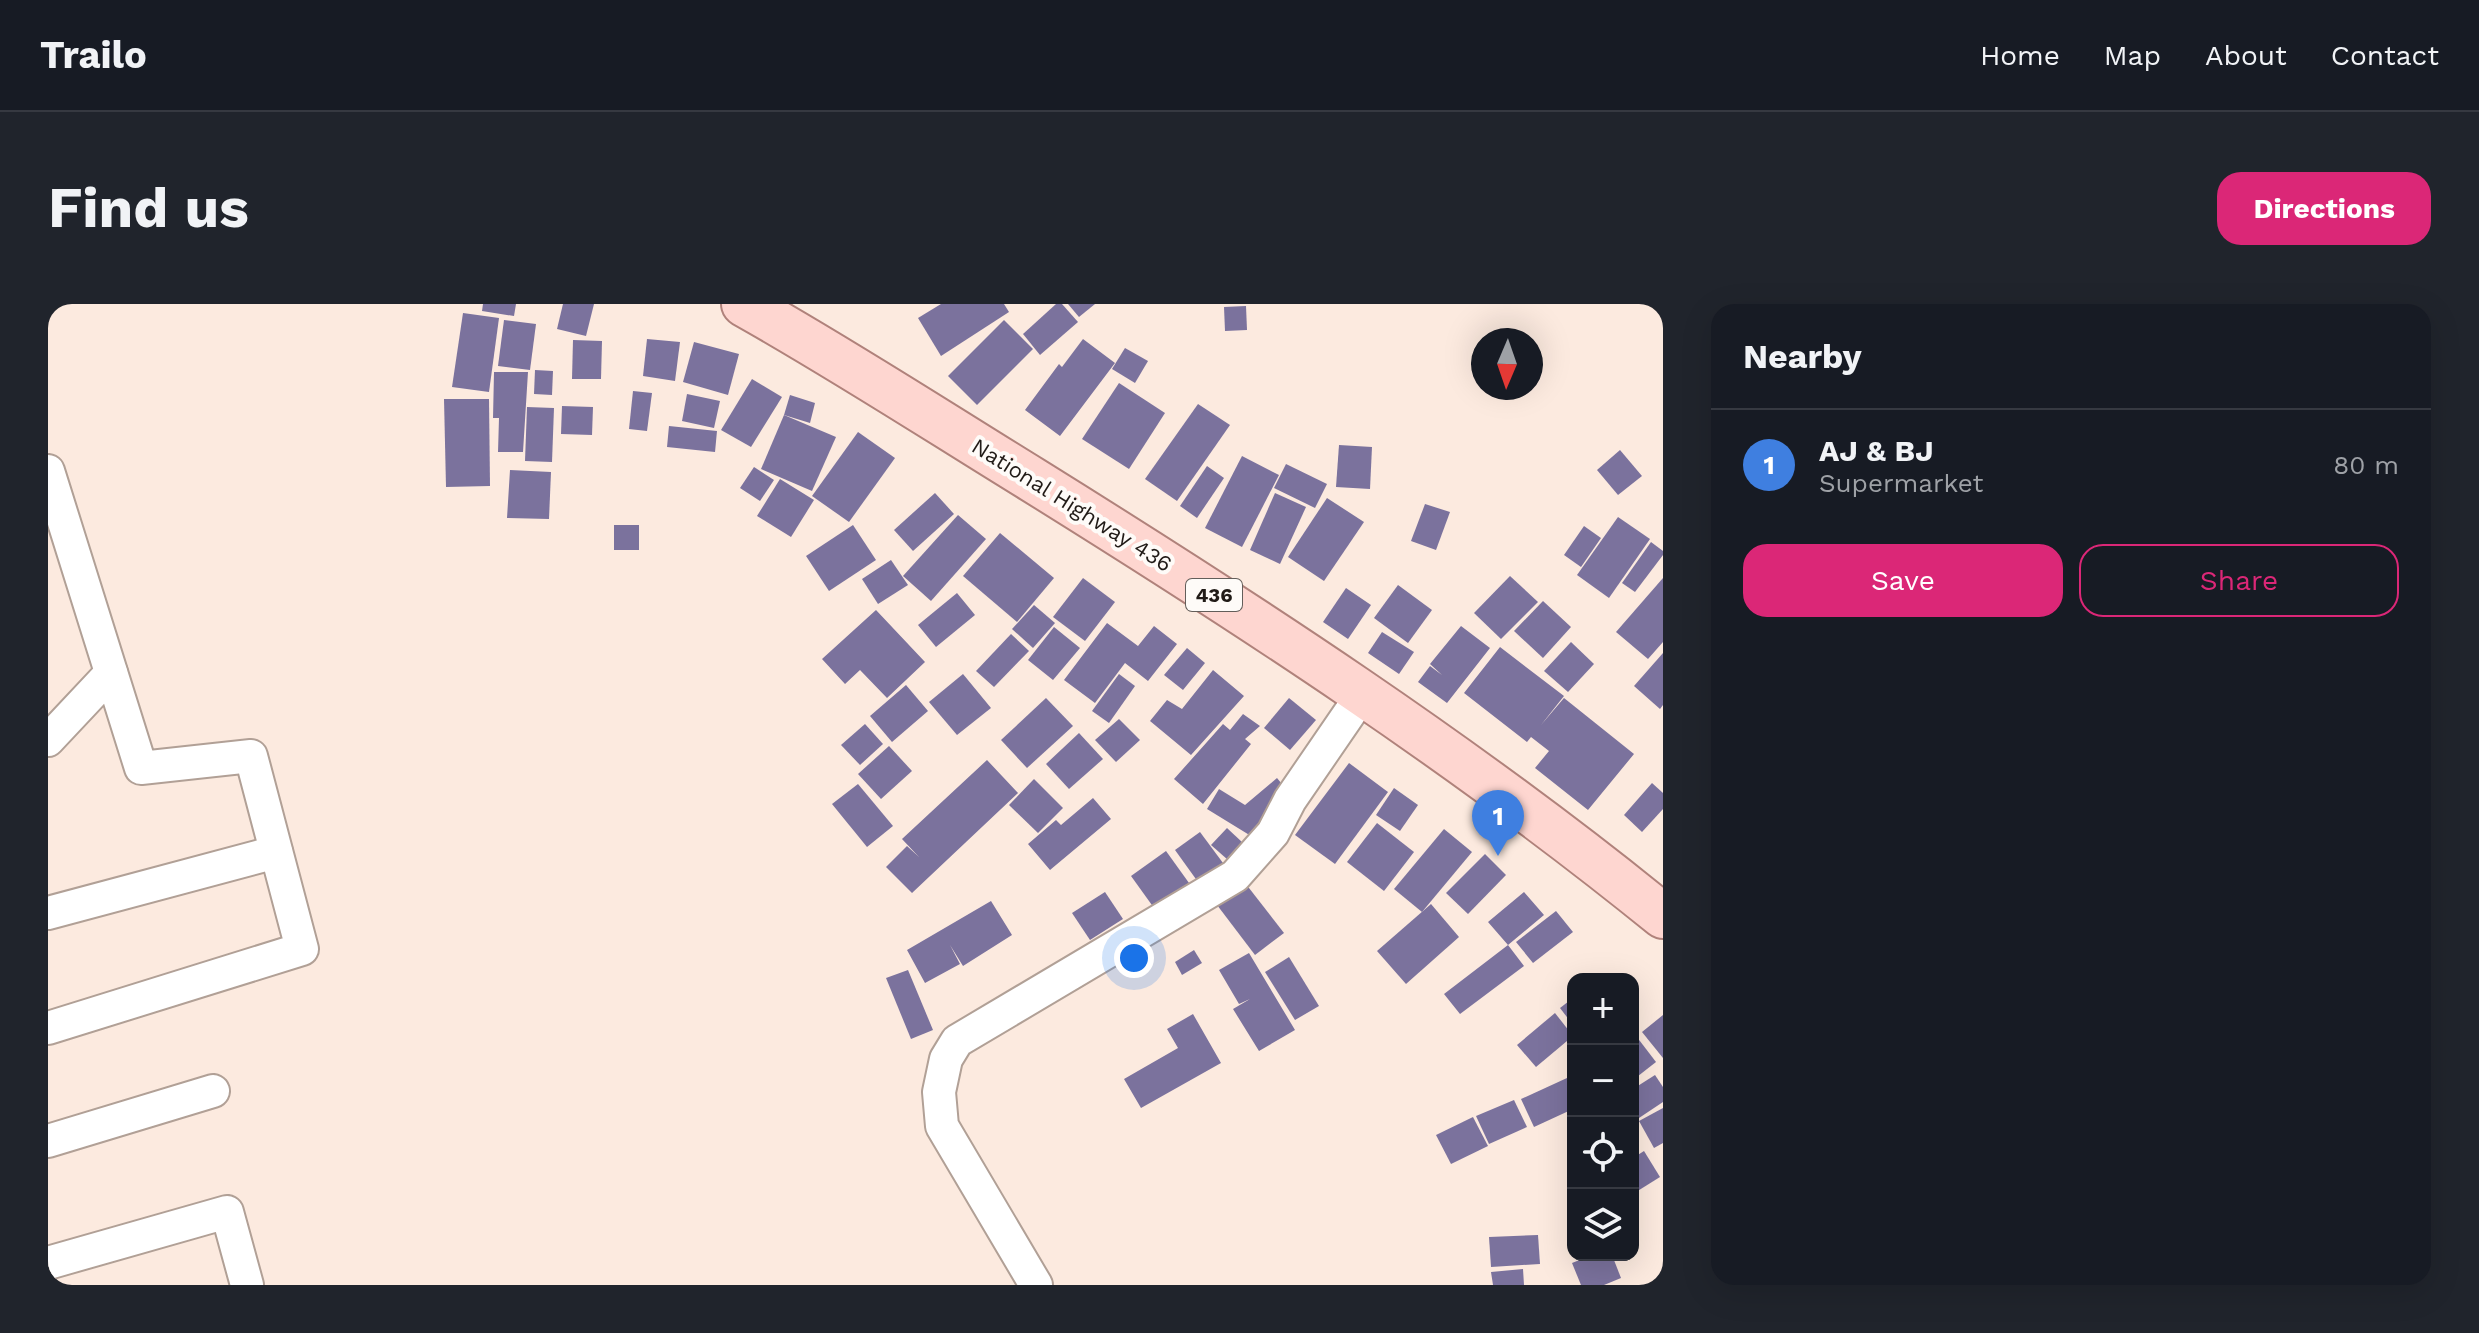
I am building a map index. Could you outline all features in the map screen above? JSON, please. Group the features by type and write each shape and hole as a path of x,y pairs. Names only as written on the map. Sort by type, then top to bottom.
{"main road":[{"name":"National Highway 436","path":"744,304 1167,563 1456,755 1562,834 1663,916"}],"street":[{"path":"48,471 141,768 251,756 302,949 48,1028"},
{"path":"48,740 111,673"},
{"path":"1036,1285 942,1126 939,1092 946,1059 957,1041 1235,876 1273,833 1290,800 1362,695"},
{"path":"48,913 276,852"},
{"path":"48,1141 213,1091"},
{"path":"48,1263 227,1212 247,1285"}],"building":[{"path":"483,304 516,304 514,316 482,311"},
{"path":"563,304 594,304 586,336 557,329"},
{"path":"941,304 1004,304 1009,312 941,356 918,318"},
{"path":"1056,304 1062,304 1078,322 1040,355 1023,334"},
{"path":"1068,304 1095,304 1079,317"},
{"path":"1246,306 1247,330 1225,331 1224,307"},
{"path":"463,313 499,318 489,392 452,387"},
{"path":"504,320 536,324 530,370 498,366"},
{"path":"1004,320 1033,349 977,405 948,376"},
{"path":"647,339 680,342 675,381 643,376"},
{"path":"1083,339 1115,363 1060,436 1025,410 1059,364 1062,367"},
{"path":"573,340 602,341 601,379 572,379"},
{"path":"694,342 739,354 728,395 683,382"},
{"path":"1125,348 1148,361 1135,383 1112,369"},
{"path":"535,370 553,371 552,395 534,394"},
{"path":"494,372 528,372 523,452 498,452 499,418 493,418"},
{"path":"752,379 782,397 751,447 721,430"},
{"path":"1119,383 1165,413 1129,469 1082,439"},
{"path":"633,391 652,393 647,431 629,429"},
{"path":"687,394 720,401 714,428 682,421"},
{"path":"790,395 815,403 810,423 784,415"},
{"path":"444,399 489,399 490,486 446,487"},
{"path":"1198,404 1230,425 1177,501 1145,479"},
{"path":"562,406 593,407 592,435 561,434"},
{"path":"527,407 554,408 552,462 525,461"},
{"path":"784,415 836,437 812,491 761,469"},
{"path":"669,426 717,431 715,452 667,447"},
{"path":"858,432 895,458 849,522 812,496"},
{"path":"1339,445 1372,447 1370,489 1336,487"},
{"path":"1620,450 1642,476 1618,495 1597,470"},
{"path":"1242,456 1279,475 1242,547 1205,528"},
{"path":"1286,464 1327,484 1315,508 1274,488"},
{"path":"1207,466 1224,478 1197,518 1180,506"},
{"path":"754,467 774,480 760,501 740,488"},
{"path":"510,470 551,472 549,519 507,518"},
{"path":"780,479 814,500 791,537 757,516"},
{"path":"935,493 954,514 913,551 894,530"},
{"path":"1275,493 1306,507 1280,564 1250,550"},
{"path":"1327,498 1364,522 1324,581 1288,557"},
{"path":"1425,504 1450,512 1436,550 1411,541"},
{"path":"958,515 986,539 931,601 903,576"},
{"path":"1618,517 1650,539 1609,598 1577,575"},
{"path":"614,525 639,525 639,550 614,550"},
{"path":"853,525 876,560 829,591 806,556"},
{"path":"1584,526 1601,538 1581,567 1564,555"},
{"path":"1000,533 1054,578 1017,622 963,576"},
{"path":"1651,542 1663,551 1663,555 1635,592 1622,583"},
{"path":"891,560 908,585 878,604 862,579"},
{"path":"1510,576 1538,602 1501,639 1474,613"},
{"path":"1083,578 1115,602 1085,641 1053,617"},
{"path":"1663,578 1663,642 1648,659 1616,632"},
{"path":"1398,585 1432,610 1408,643 1374,618"},
{"path":"1346,588 1371,605 1348,639 1323,622"},
{"path":"957,593 975,615 936,647 918,625"},
{"path":"1543,601 1571,627 1543,658 1514,631"},
{"path":"1034,605 1055,623 1033,648 1012,629"},
{"path":"876,610 925,662 887,698 860,670 845,684 822,659"},
{"path":"1107,623 1138,646 1154,626 1177,644 1148,681 1125,663 1095,703 1064,680"},
{"path":"1461,626 1490,648 1447,703 1418,682 1430,666 1442,675 1430,664"},
{"path":"1054,627 1080,648 1053,680 1028,660"},
{"path":"1382,632 1414,652 1399,674 1368,653"},
{"path":"1011,634 1029,651 994,687 976,671"},
{"path":"1571,642 1594,664 1568,692 1544,671"},
{"path":"1500,647 1564,696 1541,725 1564,698 1634,754 1588,810 1535,768 1549,751 1531,737 1527,742 1464,693"},
{"path":"1187,648 1205,663 1183,690 1164,675"},
{"path":"1663,653 1663,705 1660,709 1634,686"},
{"path":"1213,670 1244,696 1191,755 1150,721 1167,700 1182,709"},
{"path":"963,674 991,708 957,735 929,702"},
{"path":"1119,674 1135,686 1109,723 1092,711"},
{"path":"906,685 928,711 892,742 870,716"},
{"path":"1046,698 1073,726 1027,768 1001,740"},
{"path":"1289,698 1316,720 1290,750 1264,728"},
{"path":"1243,714 1260,726 1245,739 1251,744 1203,804 1174,779 1223,724 1230,730"},
{"path":"1119,719 1140,740 1116,762 1095,740"},
{"path":"865,724 883,744 860,765 841,745"},
{"path":"1079,733 1103,759 1069,789 1046,764"},
{"path":"889,746 912,771 881,799 858,774"},
{"path":"987,760 1018,793 912,893 886,867 907,846 919,857 902,839"},
{"path":"1349,763 1388,792 1335,864 1295,835"},
{"path":"1277,778 1286,789 1251,836 1207,809 1219,789 1245,805"},
{"path":"1034,779 1063,808 1038,833 1009,805"},
{"path":"1652,783 1663,793 1663,809 1642,832 1624,815"},
{"path":"858,784 893,826 867,847 832,804"},
{"path":"1394,788 1418,805 1400,831 1376,815"},
{"path":"1093,798 1111,819 1050,870 1028,844 1056,820 1061,825"},
{"path":"1377,823 1414,852 1384,891 1347,862"},
{"path":"1227,828 1243,843 1228,860 1211,845"},
{"path":"1444,829 1472,852 1422,912 1394,889"},
{"path":"1200,832 1223,863 1198,882 1175,850"},
{"path":"1166,851 1189,883 1154,908 1131,876"},
{"path":"1485,854 1506,875 1468,914 1446,893"},
{"path":"1242,879 1284,933 1255,955 1214,901"},
{"path":"1105,892 1123,919 1090,940 1072,913"},
{"path":"1524,892 1544,915 1508,945 1488,922"},
{"path":"991,901 1012,935 963,966 950,945 960,964 925,983 907,950"},
{"path":"1431,904 1459,937 1406,984 1377,951"},
{"path":"1556,911 1573,932 1533,963 1516,942"},
{"path":"1508,945 1524,966 1460,1014 1444,994"},
{"path":"1194,950 1202,963 1182,975 1175,962"},
{"path":"1249,953 1295,1030 1259,1051 1233,1009 1250,999 1239,1004 1219,970"},
{"path":"1289,957 1319,1006 1295,1020 1265,972"},
{"path":"908,970 933,1030 911,1039 886,978"},
{"path":"1567,1003 1567,1017 1560,1008"},
{"path":"1555,1013 1567,1028 1567,1041 1536,1067 1517,1045"},
{"path":"1193,1014 1221,1063 1141,1108 1124,1079 1178,1048 1167,1029"},
{"path":"1663,1015 1663,1058 1642,1032"},
{"path":"1639,1040 1656,1062 1639,1075"},
{"path":"1655,1075 1663,1087 1663,1102 1639,1118 1639,1117 1639,1085"},
{"path":"1567,1078 1567,1112 1534,1127 1521,1099"},
{"path":"1514,1100 1527,1127 1489,1144 1476,1116"},
{"path":"1663,1108 1663,1143 1654,1148 1639,1121"},
{"path":"1473,1117 1488,1146 1451,1164 1436,1135"},
{"path":"1644,1151 1660,1177 1639,1190 1639,1189 1639,1154"},
{"path":"1538,1235 1540,1264 1491,1267 1489,1237"},
{"path":"1614,1261 1621,1278 1604,1285 1581,1285 1572,1263"},
{"path":"1523,1269 1524,1285 1493,1285 1491,1272"}],"place":[{"name":"AJ & BJ","path":"1498,856"}]}
